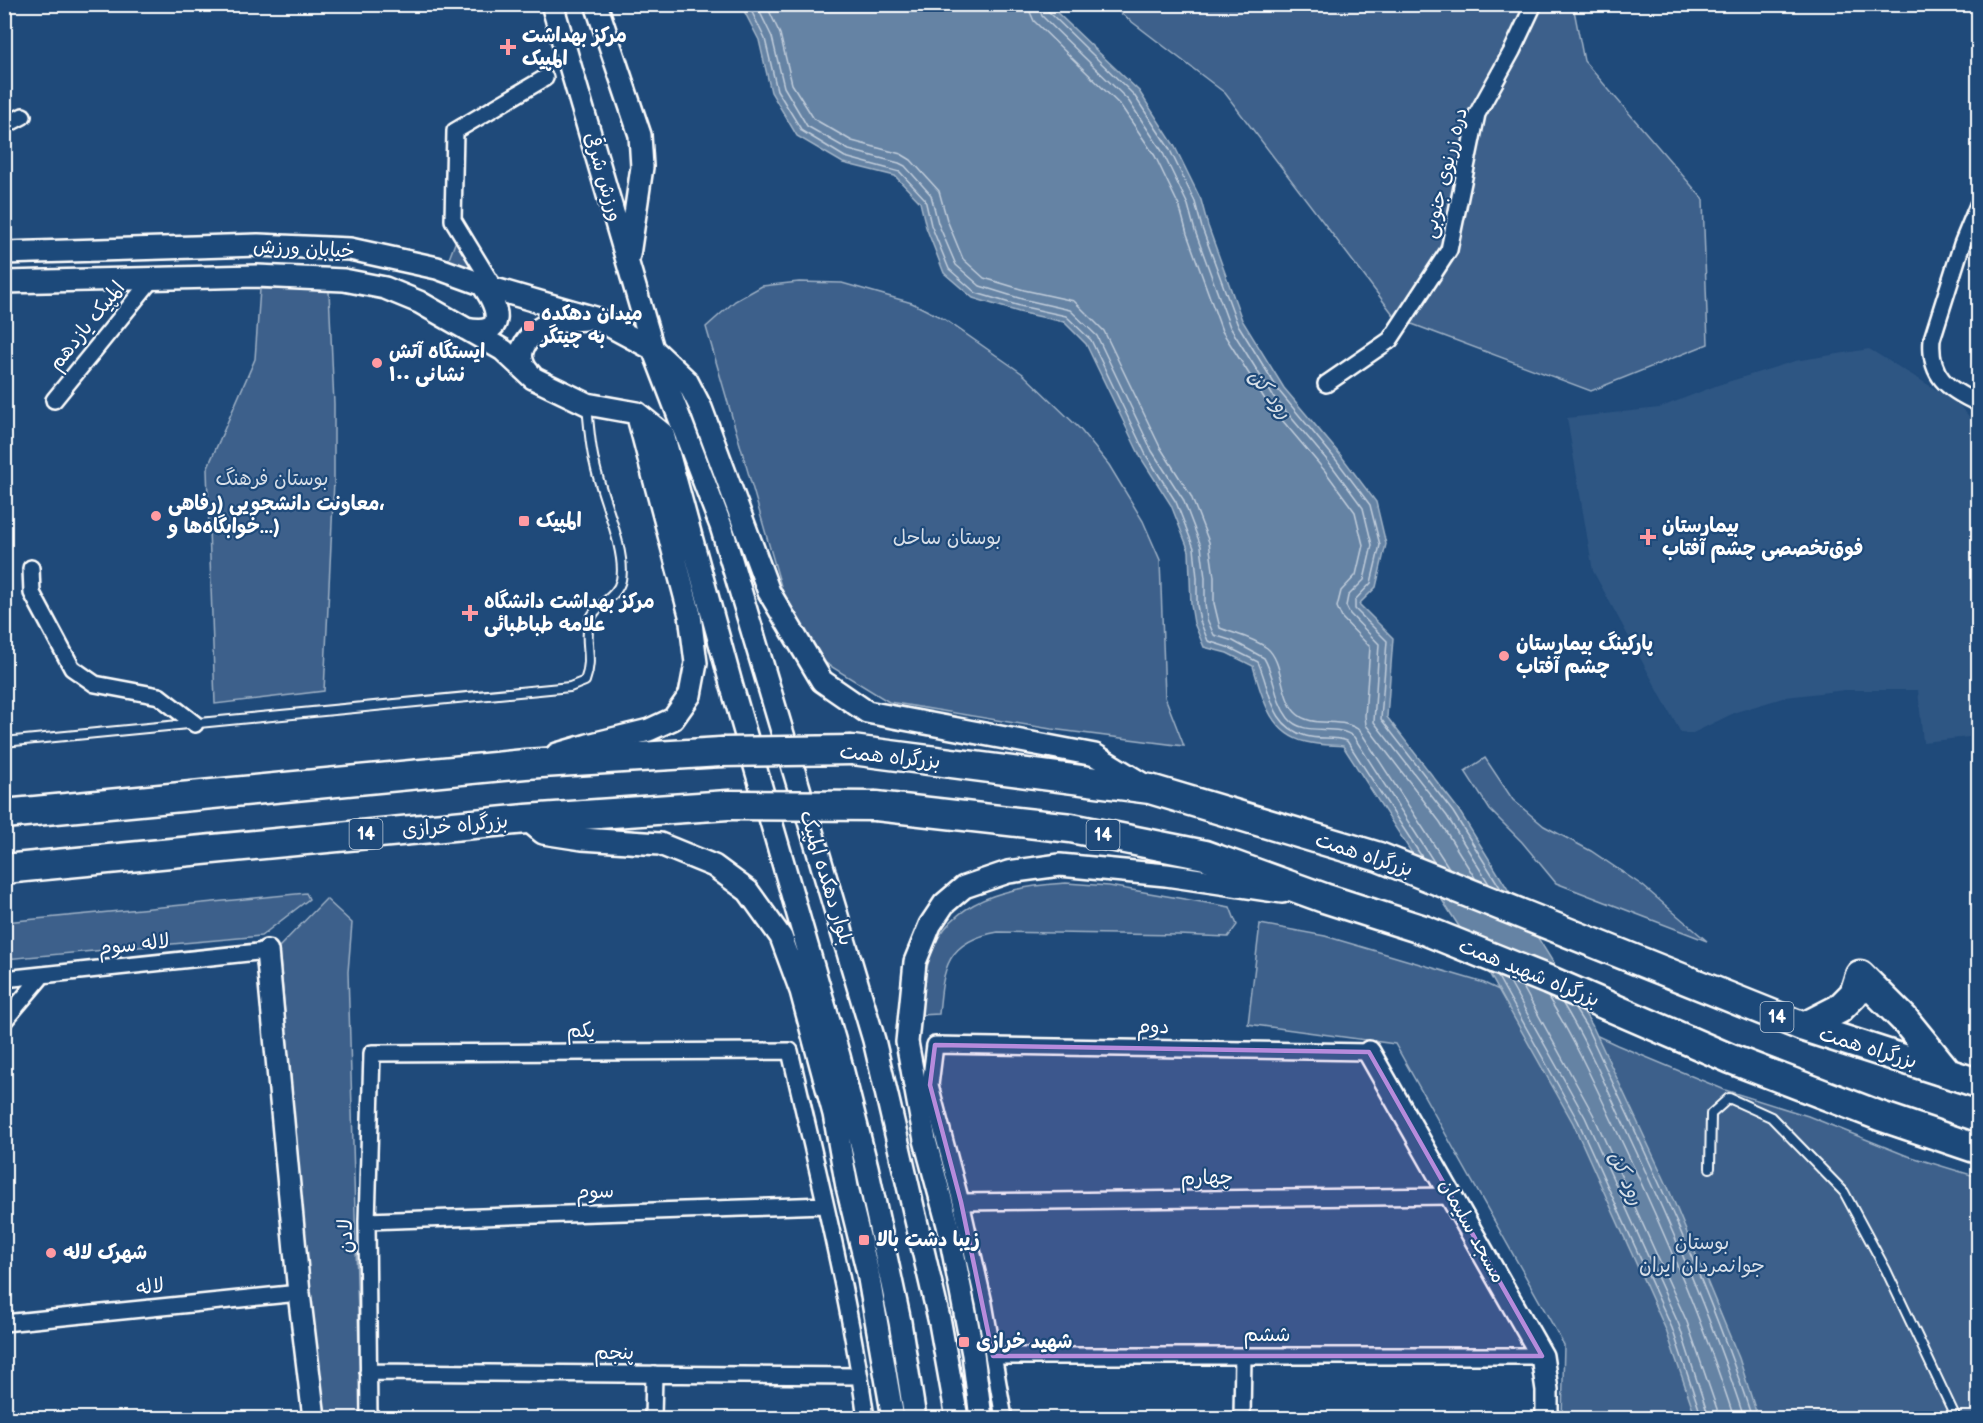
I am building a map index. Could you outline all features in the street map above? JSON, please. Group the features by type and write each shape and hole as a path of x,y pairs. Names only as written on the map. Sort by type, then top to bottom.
{"highway":[{"name":"بزرگراه همت","path":"525,764 721,752 852,750 1150,789 1379,857 1804,1027 1978,1083"},
{"name":"14","path":"4,813 525,764"},
{"path":"4,797 108,803"},
{"name":"بزرگراه خرازی","path":"4,869 526,819 728,805 876,806 1071,828 1205,855 1324,898"},
{"name":"بزرگراه شهید همت","path":"1324,898 1424,930 1548,980 1731,1059 1880,1116 1978,1149"},
{"path":"1804,1027 1839,1009 1854,994 1860,975 1904,1019 1948,1073"}],"main road":[{"name":"ورزش شرقی","path":"552,4 653,349"},
{"path":"596,4 640,135 642,167 628,262"},
{"name":"خیابان ورزش","path":"4,253 258,245 350,249 437,268 488,287 595,318 653,349 687,381 701,408 769,592 822,681 867,712 1095,754 1150,789"},
{"name":"خیابان ورزش","path":"4,282 257,276 344,280 385,288 418,302 503,350 533,378 587,404 637,413"},
{"path":"465,329 486,330 497,320 498,314 488,287"},
{"path":"533,378 522,362 523,351 536,330 550,323 595,318"},
{"name":"بلوار دهکده المپیک","path":"653,349 721,526 874,1040 940,1323 957,1419"},
{"path":"525,764 649,730 673,720 690,695 696,663 690,615 637,413"},
{"name":"بلوار دهکده المپیک","path":"637,413 663,434 732,687 839,1056 867,1167 898,1311 915,1419"},
{"path":"526,819 543,833 582,839 660,844 714,866 748,891 781,937 801,991 834,1114 847,1187 868,1273 893,1419"},
{"path":"981,1419 973,1354 950,1236 925,1140 907,1042 915,962 930,925 944,904 964,887 1008,872 1060,865 1166,875 1324,898"},
{"path":"267,951 299,1293 314,1419"},
{"name":"مسجد سلیمان","path":"1370,1052 1542,1356 1547,1390 1547,1419"}],"street":[{"name":"دره زرنوی جنوبی","path":"1326,384 1390,340 1449,250 1478,114 1534,4"},
{"path":"488,287 453,220 454,131 545,78"},
{"path":"4,126 23,116"},
{"path":"1978,205 1962,244 1932,339 1931,354 1942,382 1978,403"},
{"name":"المپیک یازدهم","path":"54,400 152,279"},
{"path":"31,568 32,593 72,668 95,684 159,696 195,724"},
{"name":"لاله سوم","path":"4,979 267,951"},
{"path":"4,1021 42,976"},
{"name":"دوم","path":"961,1202 930,1085 935,1045 1370,1052"},
{"name":"یکم","path":"372,1053 790,1051 825,1205"},
{"name":"لادن","path":"369,1419 367,1221 372,1053"},
{"name":"چهارم","path":"961,1202 1453,1196"},
{"path":"961,1202 984,1303 1004,1419"},
{"path":"825,1205 860,1376 866,1419"},
{"name":"سوم","path":"367,1221 825,1205"},
{"name":"لاله","path":"4,1323 299,1293"},
{"name":"ششم","path":"993,1356 1542,1356"},
{"path":"1242,1419 1243,1356"},
{"name":"پنجم","path":"368,1372 860,1376"},
{"path":"653,1419 654,1374"}],"lane":[{"path":"4,742 570,687 585,681 590,669 588,625 592,613 607,601 621,581 620,555 594,464 587,404"},
{"path":"1710,1168 1711,1114 1729,1098 1771,1118 1844,1192 1886,1270 1956,1419"}],"highlighted area":[{"path":"935,1045 1369,1052 1542,1356 993,1356 961,1202 930,1085"}],"shaded area":[{"path":"1869,349 1955,401 1978,426 1978,736 1923,742 1918,690 1845,690 1786,697 1736,712 1691,734 1681,733 1593,571 1567,418 1659,408 1718,385 1795,361"}],"green space":[{"path":"1110,5 1573,5 1584,61 1703,199 1708,344 1591,391 1396,318 1225,93"},
{"path":"458,235 481,277 447,264"},
{"name":"بوستان ساحل","path":"799,282 842,283 912,303 944,319 1023,374 1079,428 1109,465 1143,521 1160,560 1165,697 1184,746 1051,729 889,702 819,659 783,593 706,327 735,301 762,286"},
{"name":"بوستان فرهنگ","path":"260,289 329,291 334,404 334,481 324,691 215,704 207,469 255,359"},
{"path":"1485,758 1513,800 1544,826 1591,851 1643,886 1707,941 1556,883 1522,842 1490,810 1465,771"},
{"path":"1066,883 1109,886 1230,907 1237,925 1228,937 998,932 981,936 967,942 951,959 943,983 939,1014 920,1015 925,978 932,950 947,926 960,913 993,896 1029,887"},
{"path":"306,893 309,899 261,936 5,959 5,922"},
{"path":"326,899 352,923 348,972 361,1418 326,1418 310,1290 279,947"},
{"name":"بوستان جوانمردان ایران","path":"1260,924 1325,936 1484,983 1617,1045 1725,1090 1808,1116 1905,1155 1978,1177 1978,1418 1562,1418 1564,1345 1395,1044 1248,1024"}],"water":[{"name":"رود کن","path":"741,5 1049,5 1139,91 1174,145 1201,200 1242,320 1284,388 1342,457 1376,502 1386,544 1376,587 1359,604 1393,638 1387,717 1458,809 1592,1025 1667,1185 1739,1358 1758,1418 1696,1418 1666,1330 1573,1123 1489,973 1343,746 1306,742 1284,731 1269,713 1253,666 1227,653 1204,647 1194,623 1191,605 1189,551 1171,505 1141,458 1086,344 1064,322 1019,312 973,298 944,273 926,227 920,202 895,176 843,163 797,136 771,92 759,40"}],"place":[{"name":"مرکز بهداشت المپیک","path":"508,47"},
{"name":"میدان دهکده به چیتگر","path":"529,326"},
{"name":"ایستگاه آتش نشانی ۱۰۰","path":"377,363"},
{"name":"معاونت دانشجویی (رفاهی، خوابگاه‌ها و...)","path":"156,516"},
{"name":"المپیک","path":"524,521"},
{"name":"بیمارستان فوق‌تخصصی چشم آفتاب","path":"1648,537"},
{"name":"مرکز بهداشت دانشگاه علامه طباطبائی","path":"470,613"},
{"name":"پاركينگ بيمارستان چشم آفتاب","path":"1504,656"},
{"name":"زیبا دشت بالا","path":"864,1240"},
{"name":"شهرک لاله","path":"51,1253"},
{"name":"شهید خرازی","path":"964,1342"}]}
